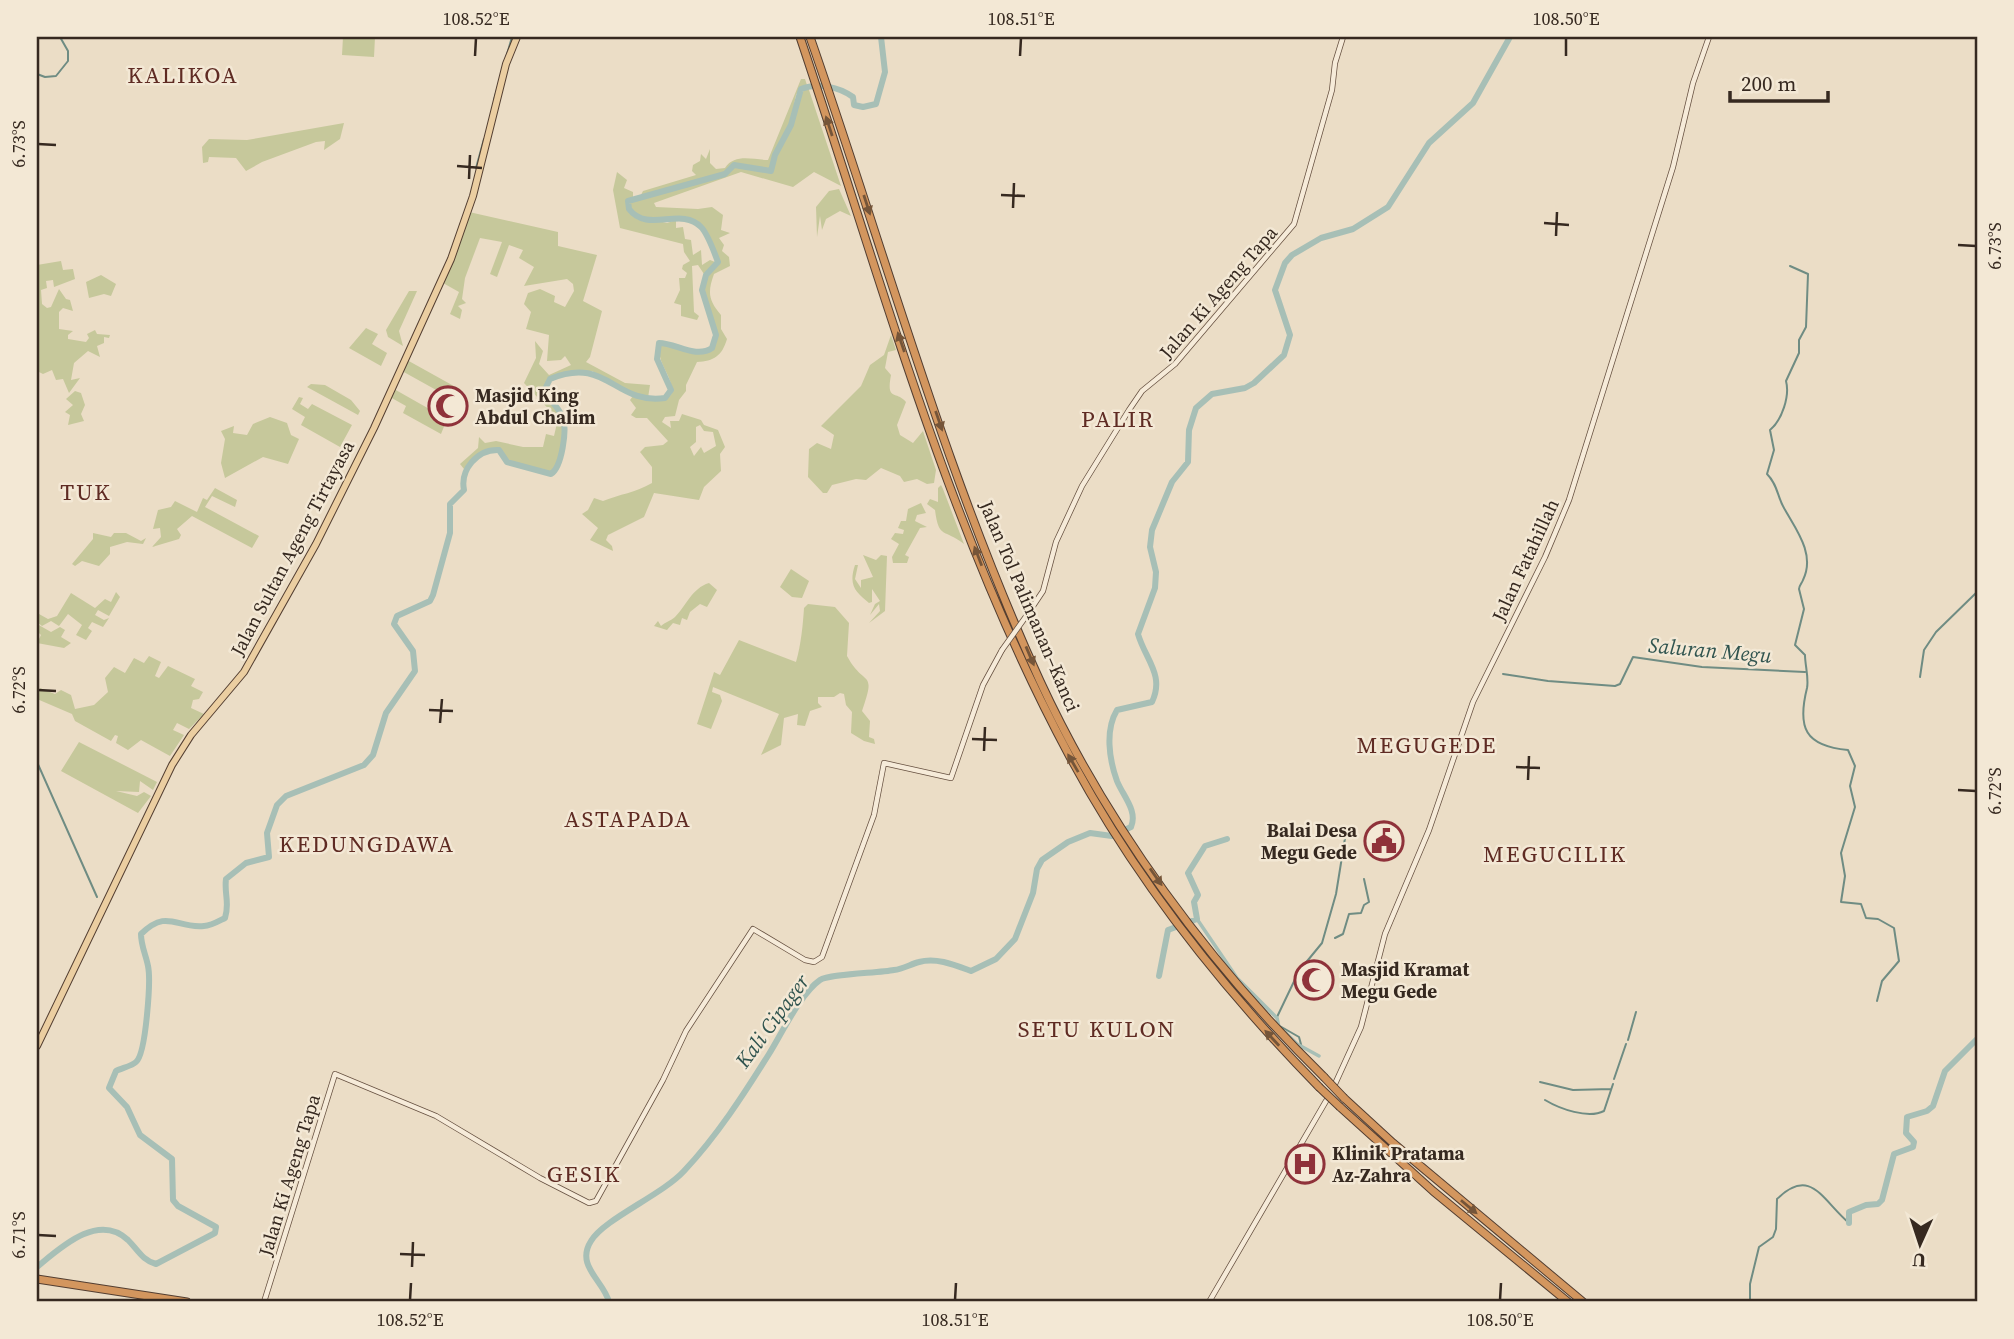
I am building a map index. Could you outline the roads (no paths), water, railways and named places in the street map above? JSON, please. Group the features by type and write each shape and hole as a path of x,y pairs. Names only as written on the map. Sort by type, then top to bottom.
{"highway":[{"name":"Jalan Tol Palimanan–Kanci","path":"800,37 902,345 1002,617 1064,745 1108,821 1242,989 1324,1077 1393,1143 1583,1302"},
{"name":"Jalan Tol Palimanan–Kanci","path":"810,37 975,524 1041,682 1116,818 1126,842 1174,917 1233,993 1319,1087 1422,1182 1568,1302"},
{"path":"37,1282 154,1302"},
{"path":"111,1294 187,1302"}],"main road":[{"name":"Jalan Sultan Ageng Tirtayasa","path":"37,1046 172,765 191,735 244,672 316,544 375,425 451,259 475,189 506,64 517,37"}],"street":[{"name":"Jalan Ki Ageng Tapa","path":"264,1302 335,1074 436,1116 540,1178 593,1203 663,1080 684,1035 753,929 804,960 820,960 874,815 884,763 951,778 983,685 1002,650 1043,591 1056,542 1082,486 1129,410 1150,384 1175,364 1294,224 1332,90 1335,63 1343,37"},
{"name":"Jalan Fatahillah","path":"1335,1084 1362,1027 1385,934 1429,830 1473,702 1540,568 1569,500 1709,37"},
{"path":"1209,1302 1326,1101"}],"waterway":[{"path":"37,74 45,77 56,76 68,61 68,51 60,37"},
{"path":"494,100 512,37"},
{"path":"37,1267 68,1243 92,1231 116,1232 156,1264 215,1233 216,1227 178,1206 173,1200 172,1159 140,1135 127,1107 109,1088 116,1071 136,1062 143,1046 149,974 141,934 158,922 172,921 204,926 225,918 226,879 246,863 269,857 267,833 277,805 286,796 364,765 373,755 386,713 415,671 413,651 394,624 397,616 430,601 433,595 450,533 450,504 464,490 463,482 468,468 477,457 499,450 507,462 551,474 558,464 563,448 564,424 561,414 545,389 550,379 569,373 585,373 598,376 634,395 665,398 671,390 657,359 659,343 699,352 712,348 716,335 702,290 706,275 718,262 706,234 693,221 655,220 637,216 629,209 628,201 725,174 734,165 771,171 775,155 791,125 801,89 828,87 853,97 854,105 863,107 876,104 885,72 881,37"},
{"name":"Kali Cipager","path":"609,1302 588,1266 586,1258 591,1241 608,1224 674,1180 696,1158 740,1099 813,986 825,978 897,969 925,961 945,962 971,971 996,959 1015,939 1033,893 1037,869 1042,860 1068,842 1090,833 1112,836 1131,827 1133,815 1117,781 1112,763 1111,726 1117,710 1152,702 1155,692 1155,675 1138,634 1155,588 1156,572 1150,547 1152,530 1172,482 1188,462 1189,430 1196,408 1212,394 1245,388 1254,383 1284,355 1290,335 1275,290 1285,263 1292,255 1321,238 1353,229 1388,207 1429,143 1473,103 1510,37"},
{"path":"476,168 484,139"},
{"path":"1790,266 1808,274 1806,327 1799,340 1799,353 1786,381 1784,407 1770,430 1774,450 1767,474 1806,551 1806,570 1799,588 1804,609 1795,645 1805,655 1807,684 1804,724 1813,739 1833,748 1848,750 1855,766 1850,786 1855,807 1841,853 1845,876 1841,902 1861,904 1866,918 1878,919 1894,928 1899,961 1882,981 1877,1001"},
{"path":"1920,677 1924,650 1936,632 1977,592"},
{"name":"Saluran Megu","path":"1503,674 1548,681 1615,686 1620,684 1633,657 1702,667 1805,672"},
{"path":"37,762 97,897"},
{"path":"1302,1048 1299,1037 1278,1025 1277,1017 1299,971 1322,943 1336,894 1346,832"},
{"path":"1159,976 1168,930 1197,919 1194,902 1198,895 1188,873 1205,846 1227,839"},
{"path":"1335,938 1343,934 1349,914 1361,913 1364,905 1369,902 1364,879"},
{"path":"1197,919 1237,978 1277,1018 1279,1027"},
{"path":"1628,1040 1636,1012"},
{"path":"1285,1032 1297,1044 1319,1056"},
{"path":"1849,1223 1849,1212 1866,1205 1878,1204 1882,1200 1894,1154 1913,1147 1914,1142 1906,1133 1907,1117 1927,1111 1933,1106 1945,1071 1977,1039"},
{"path":"1614,1079 1626,1044"},
{"path":"1540,1082 1573,1090 1611,1089"},
{"path":"1545,1100 1574,1112 1597,1113 1604,1111 1613,1084"},
{"path":"1750,1302 1750,1284 1759,1247 1773,1237 1776,1229 1777,1199 1789,1190 1808,1186 1816,1190 1849,1223"}],"place":[{"name":"Masjid King Abdul Chalim","path":"448,406"},
{"name":"Balai Desa Megu Gede","path":"1384,841"},
{"name":"Masjid Kramat Megu Gede","path":"1314,980"},
{"name":"Klinik Pratama Az-Zahra","path":"1305,1164"}],"district":[{"name":"KALIKOA","path":"183,75"},
{"name":"PALIR","path":"1118,419"},
{"name":"TUK","path":"86,492"},
{"name":"MEGUGEDE","path":"1427,745"},
{"name":"ASTAPADA","path":"628,819"},
{"name":"KEDUNGDAWA","path":"367,844"},
{"name":"MEGUCILIK","path":"1555,854"},
{"name":"SETU KULON","path":"1097,1029"},
{"name":"GESIK","path":"584,1174"}]}
